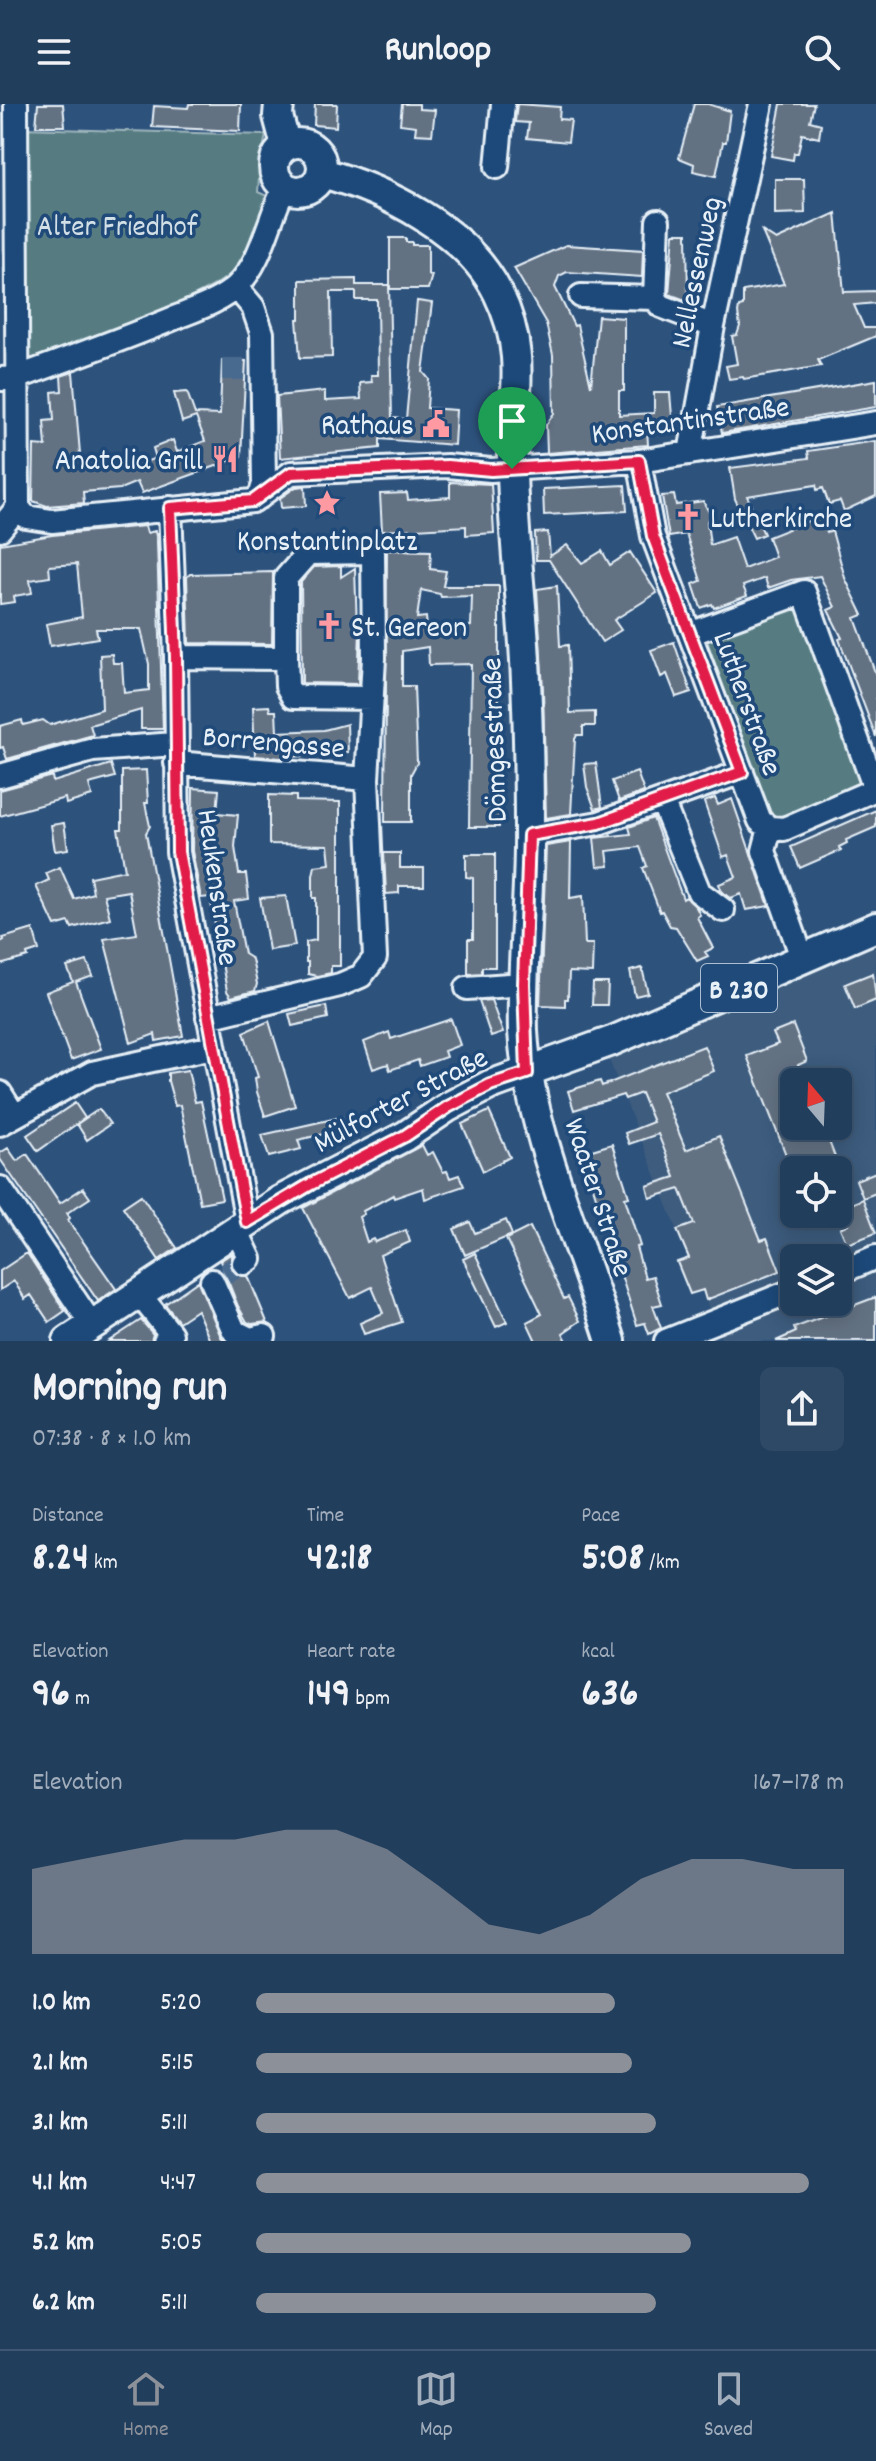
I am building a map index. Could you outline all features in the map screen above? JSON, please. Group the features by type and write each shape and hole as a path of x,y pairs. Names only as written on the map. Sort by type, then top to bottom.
{"main road":[{"path":"279,104 278,116 286,146"},
{"path":"299,143 313,147 321,159 322,173 310,188 298,191 285,187 274,169 276,156 286,146 299,143"},
{"name":"Dömgesstraße","path":"322,173 347,180 418,212 476,260 498,293 517,345 502,469 525,649 529,835 524,984 527,1073"},
{"name":"Mülforter Straße","path":"68,1341 243,1224 301,1189 405,1136 448,1107 490,1085 568,1059 876,927"},
{"name":"Waater Straße","path":"527,1073 551,1160 611,1341"}],"street":[{"path":"16,104 8,378 18,507 26,517 42,521 253,501 260,497 264,484 256,367 262,333 253,307 236,287"},
{"path":"497,167 503,104"},
{"name":"Nellessenweg","path":"690,453 713,326 761,104"},
{"path":"8,378 145,330 213,302 236,287 263,243 272,213 285,187"},
{"path":"658,221 655,298 661,306 713,326"},
{"path":"581,296 655,298"},
{"name":"Konstantinstraße","path":"260,497 291,473 447,466 502,469 639,461 876,423"},
{"name":"Lutherstraße","path":"639,461 653,536 692,633 760,821 770,828"},
{"path":"0,529 18,507"},
{"name":"Heukenstraße","path":"170,508 176,657 178,852 243,1224 241,1240 250,1259 227,1272"},
{"name":"Borrengasse","path":"208,1017 340,985 361,976 375,958 367,779 372,698 373,552 308,553 292,570 286,578 286,658"},
{"path":"692,633 804,592 876,789 784,829 770,828 764,851 803,960"},
{"path":"176,657 286,658 287,686 293,697 372,698"},
{"name":"Borrengasse","path":"0,776 93,750 175,753 367,779"},
{"path":"529,835 599,823 742,772"},
{"path":"662,801 699,892 723,910"},
{"path":"467,988 524,984"},
{"path":"0,1093 7,1119 92,1073 213,1047"},
{"path":"0,1188 92,1325"},
{"path":"199,1254 227,1272 234,1331 250,1339 264,1336"},
{"path":"852,1267 876,1257"},
{"path":"139,1294 174,1336"},
{"path":"666,1341 780,1296"}],"shaded area":[{"path":"876,925 876,1341 722,1341 603,1045"}],"green space":[{"name":"Alter Friedhof","path":"21,128 266,135 258,192 267,196 253,234 235,269 221,281 171,306 28,360"},
{"path":"788,603 802,606 861,779 854,788 782,819 769,813 706,638"}],"building":[{"path":"38,104 63,104 65,126 36,126"},
{"path":"189,104 241,104 240,131 152,127 154,106 188,108"},
{"path":"315,104 337,104 336,127 314,125"},
{"path":"402,104 419,104 419,109 435,110 432,135 415,134 416,126 400,124"},
{"path":"517,104 560,107 559,119 571,120 568,142 527,138 529,123 515,122"},
{"path":"694,104 708,104 730,111 726,142 723,142 716,176 693,171 694,164 679,158"},
{"path":"781,104 814,104 810,121 821,124 819,138 802,134 798,153 794,153 793,160 771,156"},
{"path":"775,179 804,179 805,213 775,214"},
{"path":"836,213 844,292 876,291 876,303 854,305 864,328 876,328 876,336 818,360 821,366 729,379 726,366 737,364 732,336 737,335 740,326 738,313 739,307 743,306 743,291 784,284 762,231 776,240"},
{"path":"674,233 687,233 688,301 669,294"},
{"path":"390,238 406,238 406,242 412,242 412,245 428,245 428,275 432,275 428,289 390,289"},
{"path":"566,245 643,250 642,277 567,272 559,276 555,287 574,326 577,325 591,386 598,316 624,318 624,391 619,391 619,415 654,413 654,393 670,393 673,428 647,428 648,445 547,453 546,425 554,413 553,355 546,323 514,268"},
{"path":"356,279 356,285 389,285 392,418 406,419 417,301 432,303 423,372 429,379 427,408 456,410 454,445 380,439 380,448 280,458 277,396 325,391 325,401 361,399 360,383 372,382 371,375 378,375 377,300 356,300 356,292 331,292 332,357 300,358 297,319 300,319 300,280"},
{"path":"222,360 246,361 241,457 142,493 137,482 120,489 83,492 84,503 47,506 33,501 34,445 46,446 44,421 54,420 52,392 62,391 61,376 73,372 81,465 111,463 112,469 130,462 132,467 156,458 153,448 173,440 177,452 205,441 196,417 182,422 174,393 187,392 195,414 220,415"},
{"path":"876,380 876,407 722,433 717,407"},
{"path":"876,441 876,496 844,511 840,501 829,504 823,488 817,490 816,485 747,496 764,534 754,538 735,499 730,468 809,458 808,451"},
{"path":"450,482 491,484 494,533 466,535 466,526 382,531 380,494 407,493 408,500 450,497"},
{"path":"625,485 627,511 544,515 543,489"},
{"path":"305,486 306,506 281,508 280,498 296,487"},
{"path":"674,495 676,505 703,501 710,514 707,522 710,545 733,537 744,569 775,557 768,537 821,516 827,533 832,531 845,578 863,615 855,618 876,675 876,737 839,639 842,638 828,610 835,607 820,576 791,580 768,588 765,578 743,586 747,596 714,608 712,604 701,608 693,584 701,581 686,534 669,537 662,496"},
{"path":"145,526 147,533 155,531 157,542 163,729 141,729 141,710 90,725 93,735 7,759 3,747 0,748 0,726 22,720 23,725 43,720 50,725 102,709 100,655 112,654 113,663 122,663 124,693 149,690 149,664 141,629 96,629 98,638 50,646 46,624 82,617 77,564 49,566 50,577 30,580 32,593 14,596 15,602 0,604 0,544 52,535"},
{"path":"548,532 550,556 567,545 582,563 602,551 610,565 630,552 657,593 614,620 621,630 602,642 549,560 536,560 535,533"},
{"path":"387,550 431,551 430,569 446,571 443,586 499,586 499,827 469,827 471,664 429,665 428,647 402,651 402,686 414,686 417,763 411,774 411,822 385,822","holes":["421,590 440,594 441,597 472,596 471,626 427,628 426,617 417,618"]},
{"name":"St. Gereon","path":"341,566 341,577 355,568 357,629 360,632 358,684 302,683 301,582 314,567"},
{"path":"273,572 272,644 189,643 187,577 190,574"},
{"path":"557,586 560,646 568,645 570,713 595,712 595,726 583,726 583,735 577,735 575,739 571,814 546,818 537,589"},
{"path":"674,642 691,692 676,697 667,674 661,677 651,650"},
{"path":"269,706 270,711 276,711 277,732 324,730 347,724 348,752 280,758 255,756 253,707"},
{"path":"596,763 602,807 595,809 587,787 584,764"},
{"path":"111,764 115,777 89,784 92,796 66,804 65,798 0,816 0,790 52,776 53,782"},
{"path":"146,770 148,803 145,803 150,826 146,833 183,1036 156,1041 155,1034 131,1043 104,939 137,934 129,891 104,895 110,918 72,928 69,922 55,926 36,886 49,880 46,873 60,867 74,899 93,893 90,877 125,870 118,829 122,829 122,771"},
{"path":"637,772 644,792 619,801 612,781"},
{"path":"193,788 219,790 217,813 238,815 235,847 239,874 246,874 249,899 234,901 244,954 252,959 257,984 255,991 231,997 227,991 210,897 201,898 192,851"},
{"path":"269,795 296,796 296,801 340,802 340,966 331,966 331,973 308,974 306,962 306,942 316,940 313,875 315,866 330,864 328,845 269,844"},
{"path":"715,798 718,805 732,799 769,906 746,910 741,894 731,898 722,892 719,884 736,877 728,855 723,857 704,802"},
{"path":"876,810 876,827 846,840 847,843 839,847 841,850 800,868 791,847"},
{"path":"653,818 683,899 686,897 696,907 700,915 697,917 713,948 705,952 708,956 697,961 676,927 670,926 660,912 643,868 647,866 640,847 607,851 609,866 597,867 594,838 631,834 629,827"},
{"path":"64,823 68,849 55,851 51,825"},
{"path":"571,842 570,898 583,896 585,944 593,944 592,973 569,972 565,1006 540,1005 546,846"},
{"path":"384,853 400,853 400,868 424,868 424,886 399,886 399,893 386,894"},
{"path":"466,854 495,854 495,967 482,967 482,973 468,974 468,939 473,939 473,878 466,877"},
{"path":"286,896 295,946 269,950 260,898"},
{"path":"33,929 39,950 27,954 28,957 0,965 0,942 3,938"},
{"path":"87,961 93,976 76,982 101,1049 71,1060 46,992 73,982 67,967"},
{"path":"642,968 648,993 635,996 630,971"},
{"path":"873,973 876,1000 855,1009 845,984"},
{"path":"593,983 608,983 607,1005 592,1005"},
{"path":"491,1000 503,1033 491,1037 479,1001"},
{"path":"326,1006 328,1018 292,1026 289,1014"},
{"path":"451,1019 460,1045 444,1051 446,1057 420,1066 418,1060 390,1070 388,1064 373,1069 364,1042 389,1032 391,1039"},
{"path":"269,1021 295,1106 265,1116 257,1092 255,1078 258,1077 244,1032"},
{"path":"793,1025 807,1061 798,1065 799,1068 780,1068 780,1140 747,1056 778,1044 773,1033"},
{"path":"704,1046 714,1071 662,1092 686,1150 719,1136 761,1240 767,1238 780,1271 706,1300 703,1290 690,1294 677,1262 689,1258 677,1230 694,1224 680,1189 650,1198 647,1186 675,1177 658,1134 629,1144 625,1133 653,1122 641,1093 625,1099 623,1095 574,1110 568,1091 600,1081 602,1086"},
{"path":"188,1070 195,1102 201,1101 222,1199 200,1203 180,1105 175,1106 168,1081 168,1073"},
{"path":"75,1103 85,1118 38,1151 27,1135"},
{"path":"99,1109 110,1124 87,1140 77,1124"},
{"path":"489,1111 510,1157 483,1171 462,1124"},
{"path":"342,1117 345,1129 298,1140 301,1149 269,1157 262,1135"},
{"path":"780,1140 828,1140 835,1156 786,1156"},
{"path":"612,1144 629,1197 625,1198 640,1246 636,1247 645,1278 653,1276 662,1304 653,1306 661,1328 649,1334 645,1323 637,1325 582,1153"},
{"path":"422,1145 427,1155 433,1152 443,1172 447,1171 450,1178 459,1175 464,1186 425,1199 423,1188 394,1198 393,1195 363,1211 364,1214 359,1217 367,1242 406,1230 410,1242 380,1255 402,1322 364,1334 360,1323 383,1313 372,1287 350,1298 303,1208"},
{"path":"8,1148 17,1161 27,1154 60,1203 83,1188 90,1198 67,1213 68,1220 116,1289 98,1301 0,1159 0,1153"},
{"path":"876,1172 876,1193 863,1198 856,1180"},
{"path":"141,1195 177,1248 159,1260 123,1207"},
{"path":"863,1199 876,1233 847,1244 840,1228 852,1228 852,1204"},
{"path":"506,1220 512,1235 465,1255 454,1229 470,1222 475,1233"},
{"path":"530,1227 564,1299 568,1297 580,1321 563,1333 567,1341 536,1341 527,1322 542,1314 506,1239"},
{"path":"27,1253 65,1311 49,1322 31,1295 25,1299 14,1281 0,1290 0,1271"},
{"path":"232,1253 232,1270 239,1276 248,1276 267,1322 247,1322 238,1306 220,1261"},
{"path":"475,1253 507,1322 496,1327 463,1259"},
{"path":"198,1281 225,1341 210,1341 197,1310 179,1322 165,1304"},
{"path":"876,1297 876,1341 776,1341 796,1332 794,1328 826,1316 852,1316 852,1306"},
{"path":"141,1320 153,1334 151,1341 109,1341"}],"tunnel":[{"path":"222,369 245,369"},
{"path":"225,1274 244,1263"}],"place":[{"name":"Rathaus","path":"436,424"},
{"name":"Anatolia Grill","path":"225,459"},
{"name":"Konstantinplatz","path":"327,503"},
{"name":"Lutherkirche","path":"688,517"},
{"name":"St. Gereon","path":"329,626"}],"route":[{"path":"639,461 653,536 742,772 599,823 529,835 523,1031 527,1073 490,1085 448,1107 405,1136 281,1200 247,1222 178,852 176,657 170,508 253,501 291,473 447,466 512,469 639,461"}]}
